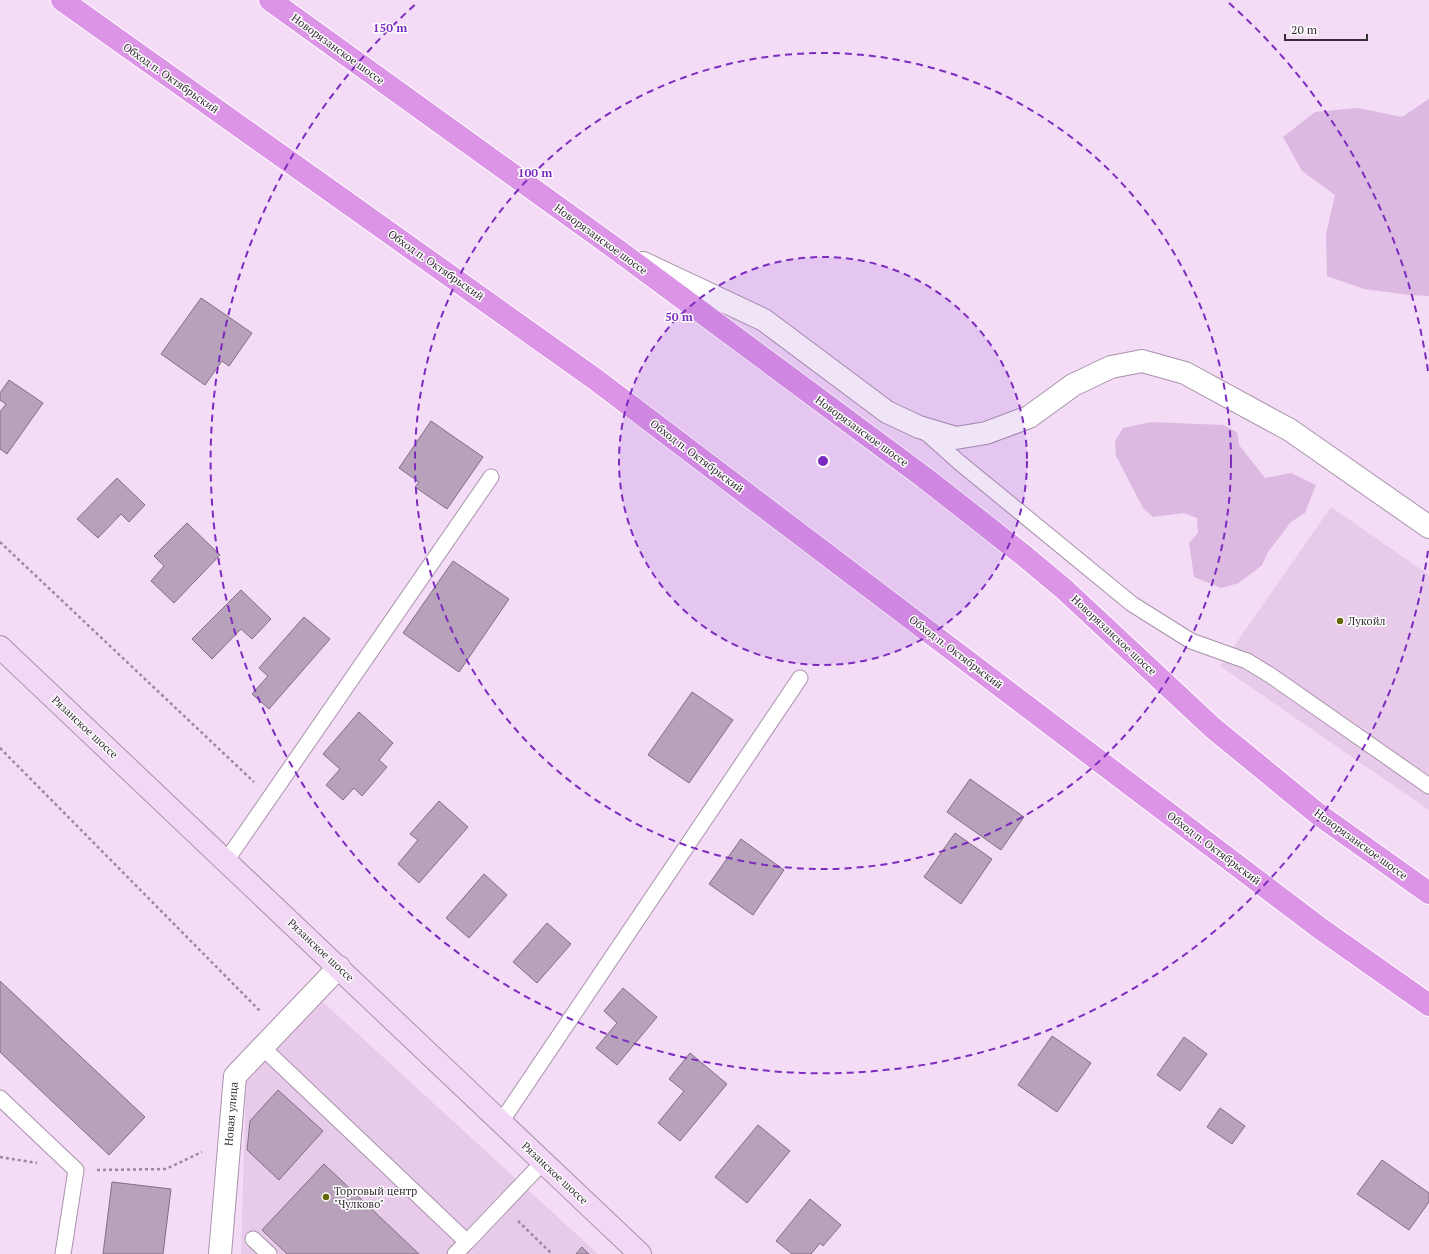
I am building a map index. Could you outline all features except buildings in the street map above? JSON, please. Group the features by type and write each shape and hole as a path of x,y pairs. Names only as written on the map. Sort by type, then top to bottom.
{"highway":[{"name":"Обход п. Октябрьский","path":"62,0 595,378 1321,929 1429,1005"},
{"name":"Новорязанское шоссе","path":"270,0 616,250 926,478 1064,589 1213,728 1318,814 1429,893"}],"main road":[{"name":"Рязанское шоссе","path":"0,647 640,1254"}],"street":[{"path":"616,250 764,320 887,412 919,427 956,438 986,433 1029,417 1073,385 1111,367 1142,361 1185,372 1290,430 1429,527"},
{"name":"Новая улица","path":"220,1254 235,1076 339,967"}],"lane":[{"path":"919,427 960,463 1132,604 1191,641 1247,661 1270,675 1429,786"},
{"path":"226,861 491,477"},
{"path":"501,1122 800,678"},
{"path":"262,1047 467,1242"},
{"path":"0,1098 76,1170 63,1254"},
{"path":"455,1254 543,1162"},
{"path":"253,1239 269,1254"}],"path":[{"path":"0,542 270,798"},
{"path":"0,748 279,1029"},
{"path":"76,1170 166,1169 229,1140"},
{"path":"0,1157 38,1164"},
{"path":"502,1205 552,1254"}],"shaded area":[{"path":"1429,99 1429,296 1364,289 1327,276 1326,234 1335,195 1302,171 1283,137 1315,112 1358,108 1402,117"},
{"path":"1151,422 1223,425 1237,432 1239,445 1265,478 1291,473 1316,485 1305,513 1291,522 1268,552 1262,565 1239,583 1221,588 1194,577 1189,543 1198,533 1197,518 1184,513 1153,517 1143,508 1116,456 1115,441 1123,428"},
{"name":"Лукойл","path":"1331,507 1429,575 1429,810 1220,666"},
{"path":"323,1002 598,1254 241,1254 246,1080 269,1054"}],"place":[{"name":"Лукойл","path":"1340,621"},
{"name":"Торговый центр \"Чулково\"","path":"326,1197"}]}
